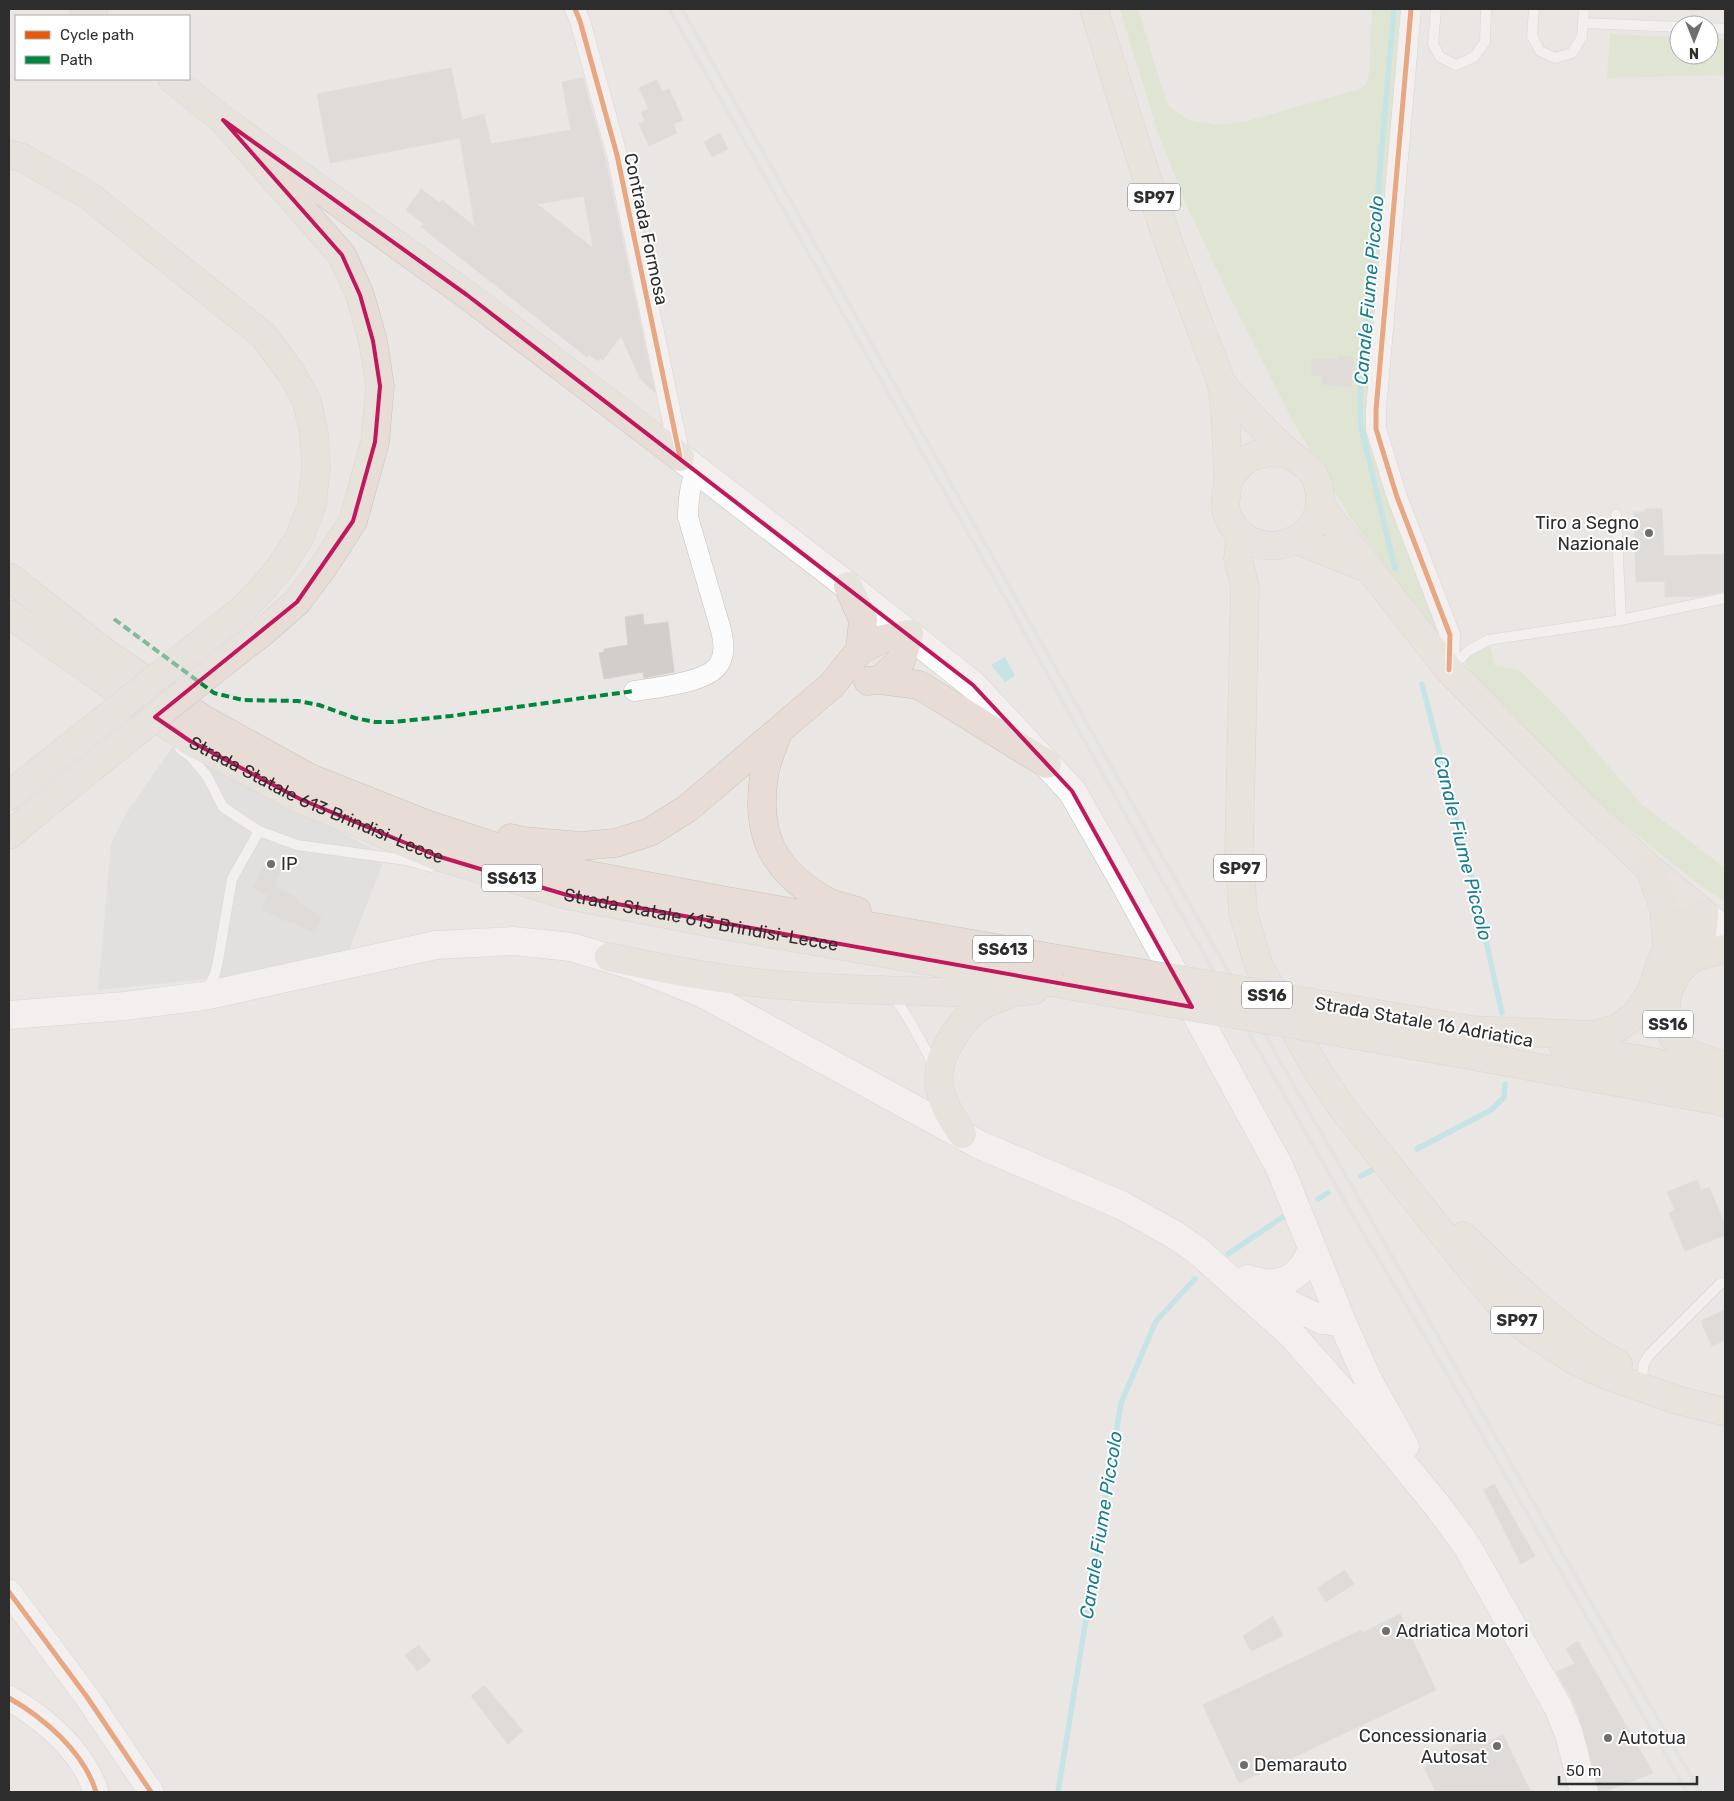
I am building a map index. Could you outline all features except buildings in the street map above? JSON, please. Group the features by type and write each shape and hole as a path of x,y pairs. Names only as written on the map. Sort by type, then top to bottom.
{"highway":[{"path":"173,80 223,120 467,295 688,463"},
{"path":"9,835 264,631 297,602 324,566 353,521 374,442 380,386 373,341 360,295 342,255 223,120"},
{"path":"9,154 23,158 88,195 263,335 292,374 307,402 314,433 316,468 312,506 302,530 282,565 265,586 243,609 16,790"},
{"name":"Strada Statale 613 Brindisi-Lecce","path":"9,577 103,652 203,719 310,778 426,824 573,872 1064,960"},
{"path":"848,586 863,620 860,650"},
{"name":"Strada Statale 613 Brindisi-Lecce","path":"25,631 190,741 300,799 437,856 558,892 722,925 1073,986"},
{"path":"426,824 470,828 533,842 581,846 616,843 650,832 688,808 832,686 860,650 883,639 909,634 901,661 880,680"},
{"path":"832,686 880,680 919,685 1047,764"},
{"path":"778,732 764,774 761,813 772,852 795,880 830,902 943,939"},
{"name":"SS16","path":"1648,868 1679,952"},
{"name":"SS16","path":"1714,921 1682,926 1677,973 1668,991 1665,1014 1673,1037 1692,1055 1725,1065"},
{"path":"1679,952 1725,950"},
{"name":"SS16","path":"1472,1043 1592,1035 1616,1029 1636,1015 1679,952"},
{"path":"609,957 721,978 780,984 890,990 1011,993 1073,986"},
{"name":"Strada Statale 16 Adriatica","path":"1064,960 1472,1043 1725,1102"},
{"name":"Strada Statale 16 Adriatica","path":"1073,986 1472,1043 1725,1076"},
{"path":"962,1134 944,1102 939,1087 938,1074 946,1050 956,1031 980,1007 1011,993"}],"main road":[{"name":"SP97","path":"1094,9 1122,102 1169,243 1221,383 1226,429 1228,481"},
{"name":"SP97","path":"1221,383 1291,455"},
{"path":"1276,451 1291,455 1304,463 1313,474 1319,488 1320,503 1317,517 1309,530 1298,540 1284,545 1268,546 1254,543 1241,535 1232,524 1226,510 1225,495 1228,481 1236,468 1247,458 1261,452 1276,451"},
{"path":"688,463 973,685 1072,791 1280,1168 1342,1322 1368,1380 1440,1509"},
{"path":"1320,503 1327,515 1449,670 1582,806 1648,868 1714,921"},
{"name":"SP97","path":"1241,535 1238,559 1244,596 1239,850 1243,913 1259,966 1268,983 1327,1086 1474,1274 1505,1310 1530,1332 1574,1360 1606,1375 1677,1400 1725,1412"},
{"path":"1298,540 1368,568"},
{"path":"9,1015 125,1006 222,985 436,945 513,941 571,948 609,957 702,993 980,1145 1121,1205 1175,1235 1198,1251 1291,1334 1368,1421 1440,1509 1467,1546 1558,1707 1568,1734 1584,1792"},
{"name":"SP97","path":"1370,1142 1479,1252 1530,1299 1583,1343 1620,1365 1665,1387 1725,1408"},
{"path":"1220,1270 1252,1280 1276,1284 1288,1280 1299,1272 1308,1259 1312,1246"},
{"path":"1220,1270 1322,1320 1342,1322"},
{"path":"1291,1334 1312,1346 1329,1345 1339,1334 1342,1322"}],"street":[{"name":"Contrada Formosa","path":"575,9 617,155 688,463"},
{"path":"1411,9 1387,277 1376,429 1397,497 1450,635 1449,670"},
{"path":"634,691 683,683 716,668 722,659 724,646 721,630 688,517 691,484 688,463"},
{"path":"9,1592 87,1697 151,1792"},
{"path":"9,1698 20,1704 53,1731 80,1760 96,1792"}],"lane":[{"path":"1436,9 1433,44 1440,57 1456,65 1474,57 1484,42 1486,9"},
{"path":"1534,9 1532,36 1540,51 1555,58 1572,53 1582,38 1584,9"},
{"path":"1583,23 1669,27"},
{"path":"1616,514 1622,620"},
{"path":"1449,670 1468,651 1488,640 1622,620 1725,598"},
{"path":"111,700 151,729"},
{"path":"175,746 191,757 206,776 223,807 259,831 297,845 406,860 444,870"},
{"path":"222,985 215,974 232,879 259,831"},
{"path":"583,909 630,917 722,925"},
{"path":"218,961 222,985"},
{"path":"890,990 911,1023 938,1074"},
{"path":"1642,1376 1644,1363 1650,1354 1721,1283"}],"highlighted area":[{"path":"223,120 467,295 973,685 1072,791 1192,1007 567,895 437,856 300,799 190,741 155,717 297,602 353,521 375,442 380,386 373,341 360,295 342,255"}],"shaded area":[{"path":"172,748 386,855 349,950 246,975 98,990 111,844 127,812"}],"green space":[{"path":"1120,9 1138,9 1169,107 1189,120 1216,125 1247,121 1360,89 1366,84 1369,74 1372,9 1407,9 1373,388 1440,634 1437,635 1419,612 1350,517 1295,425 1225,287 1185,202 1157,130"},
{"path":"1610,34 1669,37 1669,65 1719,65 1719,39 1725,39 1725,75 1607,78"},
{"path":"1490,646 1495,666 1518,669 1563,713 1642,805 1725,868 1725,902 1693,880 1609,812 1472,680 1471,672 1464,661 1468,655"}],"water":[{"path":"1005,657 1015,676 1005,682 991,665"}],"waterway":[{"name":"Canale Fiume Piccolo","path":"1394,9 1360,397 1361,427 1395,569"},
{"name":"Canale Fiume Piccolo","path":"1422,684 1474,887 1502,1013"},
{"name":"Canale Fiume Piccolo","path":"1417,1149 1491,1110 1504,1097 1505,1084"},
{"name":"Canale Fiume Piccolo","path":"1361,1176 1374,1169"},
{"name":"Canale Fiume Piccolo","path":"1318,1199 1328,1193"},
{"name":"Canale Fiume Piccolo","path":"1228,1254 1286,1215"},
{"name":"Canale Fiume Piccolo","path":"1058,1792 1121,1403 1156,1321 1195,1279"}],"railway":[{"path":"669,9 1004,596 1155,868 1356,1221 1446,1372 1687,1792"},
{"path":"682,9 1165,861 1700,1792"}],"marked path":[{"path":"114,619 214,693 243,700 298,701 319,705 355,718 375,722 451,716 634,691"}],"cycle path":[{"path":"575,9 617,155 680,457"},
{"path":"1411,9 1376,410 1376,429 1397,497 1450,635 1449,670"},
{"path":"9,1592 87,1697 151,1792"},
{"path":"9,1698 36,1716 61,1738 82,1763 96,1792"}],"place":[{"name":"Tiro a Segno Nazionale","path":"1649,533"},
{"name":"IP","path":"271,864"},
{"name":"Adriatica Motori","path":"1386,1631"},
{"name":"Autotua","path":"1608,1738"},
{"name":"Concessionaria Autosat","path":"1497,1746"},
{"name":"Demarauto","path":"1244,1765"}]}
